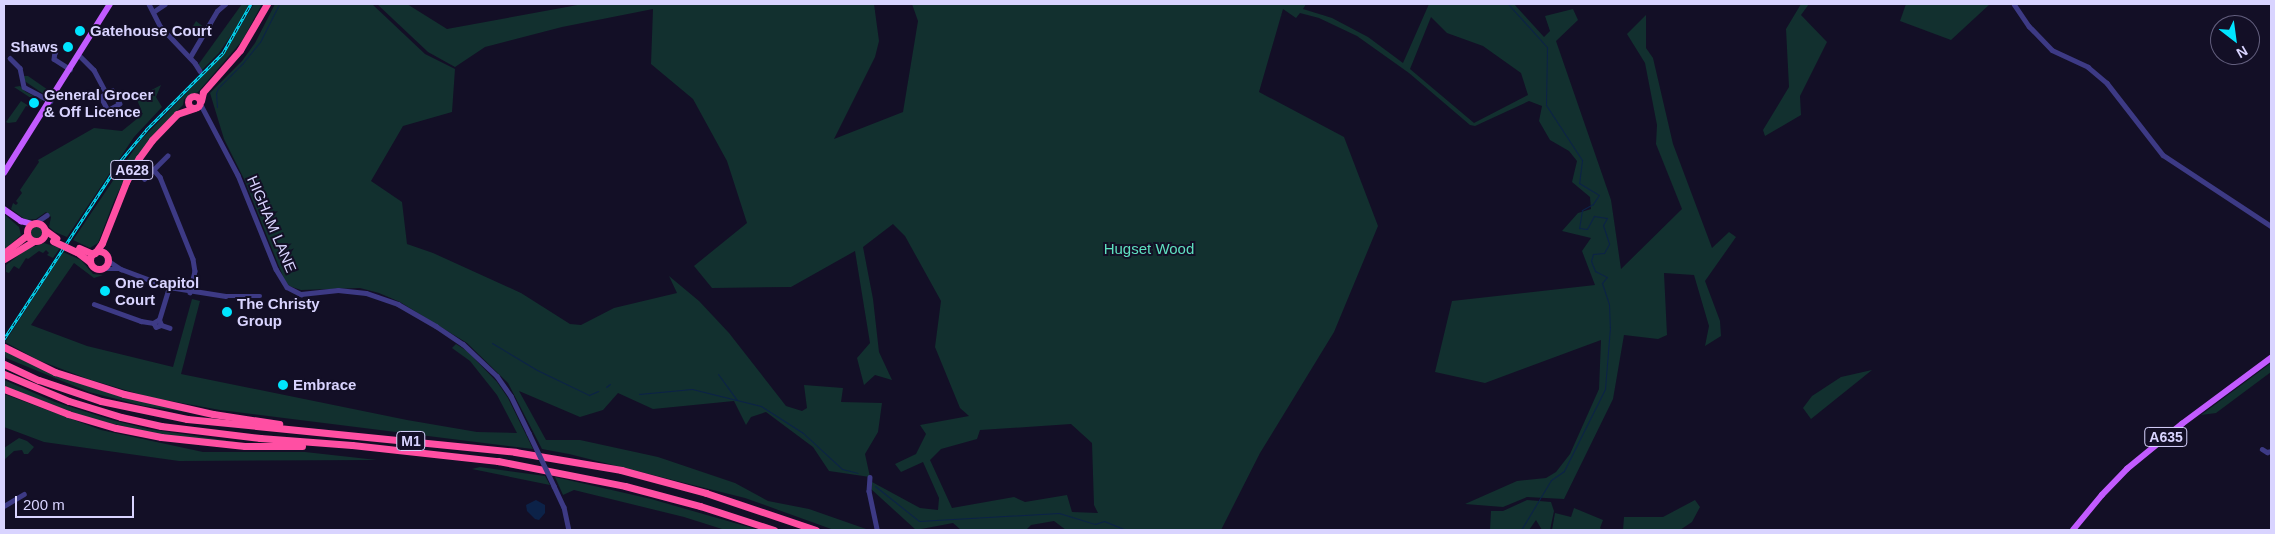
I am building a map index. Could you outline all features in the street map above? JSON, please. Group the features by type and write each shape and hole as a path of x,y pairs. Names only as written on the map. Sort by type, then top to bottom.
{"highway":[{"path":"190,99 203,92 240,50 267,4"},
{"path":"198,105 203,92"},
{"path":"190,99 198,97 198,105"},
{"path":"190,99 190,107 198,105"},
{"name":"A628","path":"183,111 190,99"},
{"name":"A628","path":"94,253 102,243 126,182 139,158 165,125 183,111 198,105"},
{"path":"4,253 27,234 33,223 44,229 54,239 78,250 106,256"},
{"path":"4,259 44,236 44,229"},
{"path":"27,234 37,241 54,239"},
{"path":"78,250 93,267 100,269 106,266 106,256 102,243"},
{"path":"90,262 94,253"},
{"name":"M1","path":"4,347 55,372 124,394 212,414 350,434"},
{"name":"M1","path":"4,364 64,389 130,408 195,420 515,452 621,470 706,492 816,530"},
{"name":"M1","path":"4,374 69,401 121,417 161,426 240,436 352,445 498,461 616,484 700,506 774,530"},
{"name":"M1","path":"4,389 68,414 116,428 161,437 245,446 352,445"}],"main road":[{"path":"4,173 110,4"},
{"path":"4,210 21,221 33,223"},
{"path":"21,221 27,234"},
{"name":"A635","path":"2073,530 2102,494 2127,469 2182,424 2271,358"}],"street":[{"path":"149,4 164,30 190,57 200,72"},
{"path":"153,12 165,4"},
{"path":"190,57 217,11 225,4"},
{"path":"2014,4 2029,26 2052,50 2088,67 2107,83 2163,155 2271,226"},
{"path":"48,47 55,52 54,59 70,69"},
{"path":"79,55 94,68 107,94"},
{"path":"10,58 20,68 24,87 50,101"},
{"name":"HIGHAM LANE","path":"198,105 206,115 238,175 276,269 287,287 301,294 338,290 366,292 398,304 463,344 497,376 511,396 554,486 566,516 567,530"},
{"path":"144,179 167,156"},
{"path":"154,170 160,178 195,265 190,292"},
{"path":"33,223 47,215 44,229"},
{"path":"106,256 121,269 169,287 190,292 225,296 260,296"},
{"path":"100,269 121,269"},
{"path":"154,335 159,326 169,287"},
{"path":"94,304 141,321 170,328"},
{"path":"154,323 159,320"},
{"path":"870,477 869,492 877,530"},
{"path":"4,506 24,494"}],"green space":[{"path":"242,4 249,4 241,21 219,53 201,71 198,65"},
{"path":"254,4 262,4 242,41 198,92 184,99 183,105 154,134 131,165 114,201 98,243 90,248 73,240 139,142 222,56"},
{"path":"275,4 372,4 425,54 455,69 452,112 403,126 371,181 402,202 407,244 433,253 521,293 570,324 581,325 614,308 677,293 669,276 699,301 729,333 786,406 802,411 807,408 804,385 843,388 841,402 882,403 878,432 865,454 870,477 829,471 813,447 766,412 751,417 746,425 734,401 653,409 618,393 603,410 580,417 519,391 546,440 580,440 658,457 735,483 768,501 809,509 869,530 834,530 745,498 542,449 508,383 467,343 400,302 379,293 360,288 301,290 289,286 284,279 244,179 224,139 210,93 242,61 255,43"},
{"name":"Hugset Wood","path":"377,4 407,4 447,29 583,4 874,4 879,41 875,57 834,139 903,112 918,21 912,4 1306,4 1303,9 1332,18 1368,37 1403,63 1429,4 1514,4 1544,37 1550,31 1545,16 1573,9 1578,20 1556,41 1611,200 1621,269 1682,209 1656,144 1657,125 1645,63 1627,34 1646,15 1646,48 1653,58 1673,144 1712,248 1729,232 1736,237 1705,281 1720,321 1721,336 1705,346 1709,326 1694,275 1664,273 1667,335 1658,339 1624,335 1613,399 1564,499 1527,497 1503,507 1465,504 1517,481 1546,478 1556,472 1570,454 1599,389 1601,340 1485,383 1435,372 1452,301 1595,285 1582,251 1591,238 1562,231 1578,213 1591,209 1590,197 1572,182 1577,161 1569,151 1550,140 1539,121 1542,106 1529,101 1475,126 1470,125 1409,73 1357,36 1319,18 1300,13 1296,18 1283,9 1259,92 1344,137 1378,226 1334,332 1260,453 1221,530 1066,530 1054,521 1031,525 1026,530 961,530 953,523 916,530 871,489 872,482 920,508 938,510 939,498 923,462 901,472 895,464 916,454 926,434 920,425 969,416 960,408 935,347 941,301 905,236 893,224 863,247 873,299 879,352 892,380 875,375 864,385 857,358 870,343 855,251 791,287 712,288 694,266 747,223 727,161 693,99 651,64 653,9 562,27 485,47 455,67 428,52","holes":["1431,17 1447,33 1483,46 1521,73 1528,95 1474,123 1410,69","1071,424 1092,443 1094,505 1098,513 1072,512 1067,495 1025,502 1014,497 952,508 930,460 941,449 977,439 980,430"]},
{"path":"1801,4 1809,4 1801,15 1827,42 1800,96 1801,115 1765,136 1763,130 1789,87 1786,29"},
{"path":"1906,4 1990,4 1951,40 1900,21"},
{"path":"196,21 205,28 197,37 189,33"},
{"path":"23,76 28,76 51,92 49,95 45,95 23,80"},
{"path":"161,85 156,97 162,107 134,137 67,237 49,227 51,217 46,212 36,219 26,220 11,209 13,203 16,205 18,203 16,201 22,193 20,190 39,162 38,160 94,128 122,131 138,118 141,109 136,98"},
{"path":"20,86 26,92 42,100 40,104 14,87"},
{"path":"21,101 32,108 26,106 16,122 6,122"},
{"path":"4,214 19,227 21,235 4,250"},
{"path":"36,226 42,232 36,238 30,232"},
{"path":"44,243 60,248 53,258 47,255 49,253 46,250 43,253 39,251 28,259 26,258 19,269 14,266 9,273 6,272 6,265 27,249"},
{"path":"63,252 81,260 93,274 103,275 94,278 74,263 31,325 87,346 173,367 192,299 200,301 181,374 407,420 477,432 517,433 497,395 470,361 452,348 456,344 467,351 497,382 508,398 533,449 220,410 149,397 88,379 38,360 5,342"},
{"path":"4,350 62,377 99,390 207,415 144,406 89,392 6,358"},
{"path":"2271,363 2271,372 2216,413 2201,415"},
{"path":"1872,370 1811,419 1803,408 1812,396 1841,377"},
{"path":"4,380 55,402 112,420 148,429 243,443 162,435 88,418 4,386"},
{"path":"4,394 101,430 203,452 305,452 377,460 179,461 44,442 4,427"},
{"path":"19,438 27,441 34,447 28,454 24,454 22,450 14,451 4,460 4,448"},
{"path":"480,467 545,476 550,485 472,469"},
{"path":"555,477 651,499 759,530 722,529 684,517 574,490 563,495"},
{"path":"1527,500 1551,502 1554,511 1550,530 1542,530 1536,520 1529,530 1490,530 1491,511 1503,511"},
{"path":"1695,500 1700,507 1692,522 1680,530 1623,530 1624,517 1663,517"},
{"path":"1574,508 1603,520 1600,528 1602,530 1552,530 1555,513 1571,517"}],"water":[{"path":"536,500 545,505 545,513 539,520 535,519 527,511 526,505"}],"waterway":[{"path":"217,107 216,93 218,88 242,64 260,42 279,4"},
{"path":"1508,4 1547,47 1546,105 1582,160 1579,183 1599,195 1593,204 1582,210 1579,228 1587,229 1594,216 1607,218 1603,225 1609,244 1604,253 1593,254 1591,261 1595,271 1607,277 1602,283 1609,304 1610,327 1605,389 1564,471 1551,480 1521,530"},
{"path":"492,343 537,370 589,395 598,391"},
{"path":"718,374 737,400"},
{"path":"606,387 610,384"},
{"path":"639,394 692,389 761,406 803,433 842,469 858,473"},
{"path":"875,486 919,521 1059,513 1095,524 1104,521 1126,530"}],"railway":[{"path":"4,339 122,159 146,130 223,53 251,4"}],"place":[{"name":"Gatehouse Court","path":"80,31"},
{"name":"Shaws","path":"68,47"},
{"name":"General Grocer & Off Licence","path":"34,103"},
{"name":"One Capitol Court","path":"105,291"},
{"name":"The Christy Group","path":"227,312"},
{"name":"Embrace","path":"283,385"}]}
